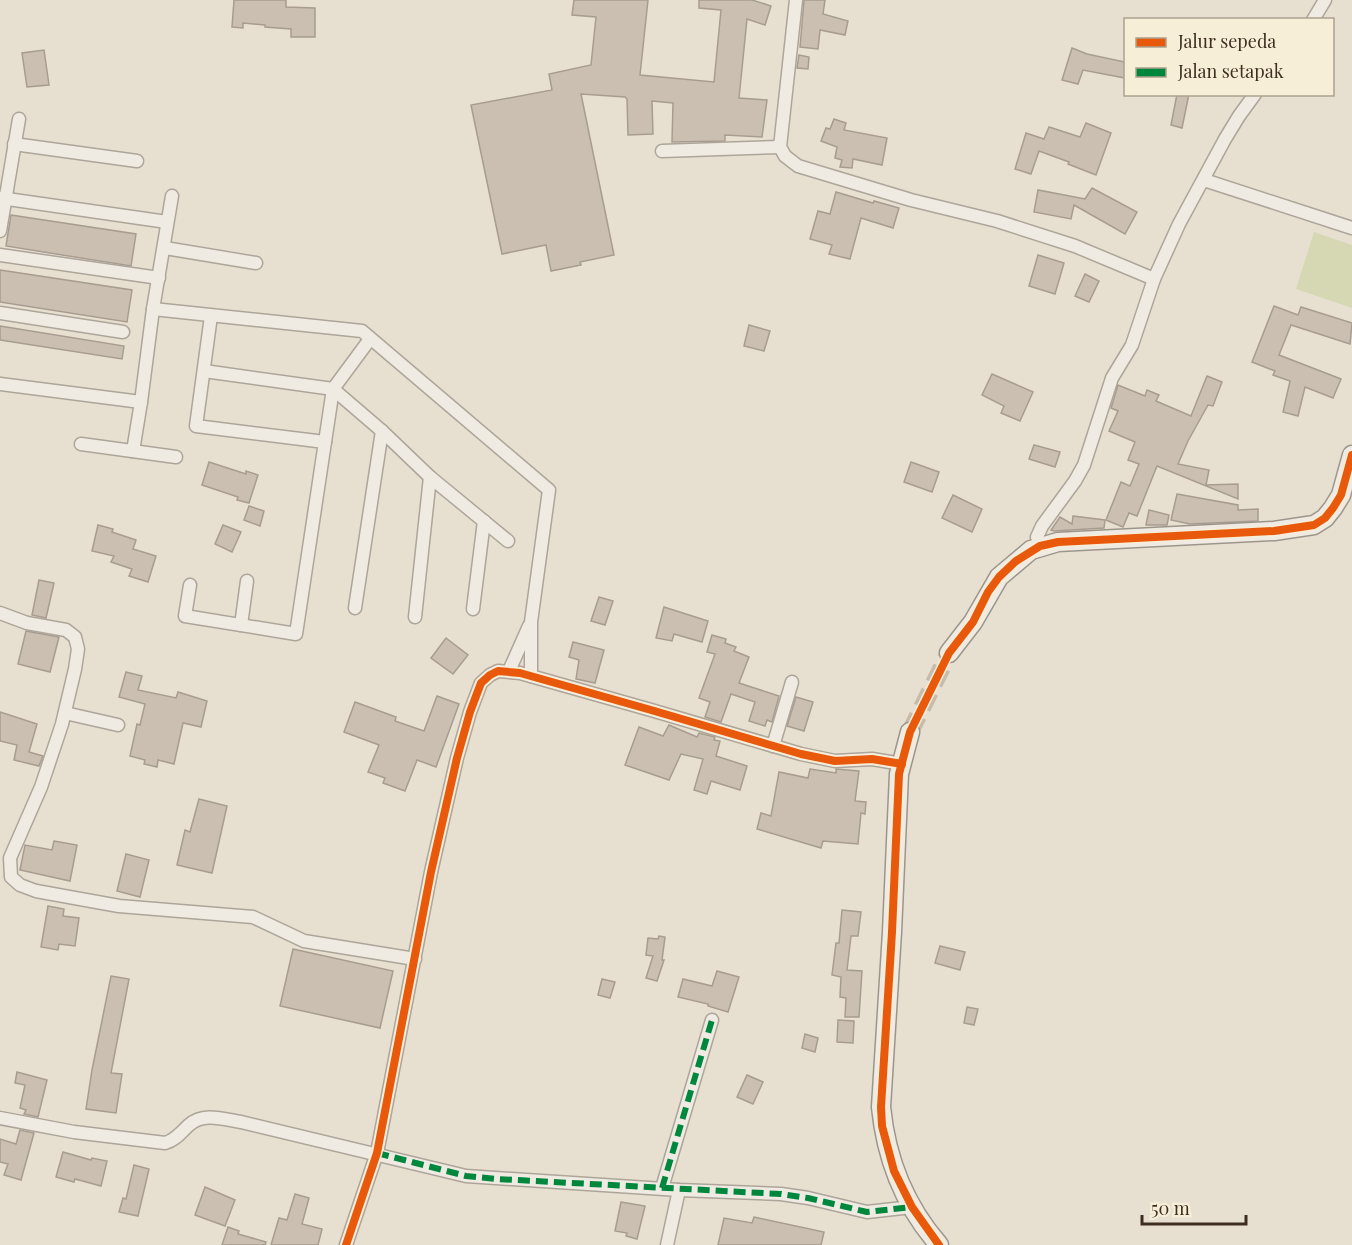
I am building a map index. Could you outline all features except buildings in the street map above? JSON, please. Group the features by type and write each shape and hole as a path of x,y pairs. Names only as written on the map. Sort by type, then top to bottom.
{"street":[{"path":"796,0 780,147 785,156 798,166 1064,242 1154,279"},
{"path":"1314,18 1325,0"},
{"path":"1040,546 1037,537 1042,526 1084,465 1112,378 1132,345 1154,279 1179,224 1229,132 1254,96"},
{"path":"0,231 2,198 19,119"},
{"path":"14,144 137,161"},
{"path":"662,151 780,147"},
{"path":"1204,180 1352,228"},
{"path":"133,451 172,196"},
{"path":"2,198 167,222"},
{"path":"165,248 256,263"},
{"path":"0,255 159,278"},
{"path":"153,309 362,331 549,490 531,622 531,676"},
{"path":"0,313 123,332"},
{"path":"211,316 196,426 325,442"},
{"path":"190,585 185,616 296,634 333,389 370,339"},
{"path":"204,371 333,389 382,431 430,477 508,541"},
{"path":"0,384 141,402"},
{"path":"355,608 382,431"},
{"path":"81,444 176,457"},
{"path":"949,653 973,622 988,592 999,578 1016,561 1040,546 1058,542 1274,531 1314,525 1325,518 1341,495 1352,455"},
{"path":"415,617 430,477"},
{"path":"473,609 484,521"},
{"path":"241,625 247,581"},
{"path":"0,614 27,623 66,630 75,637 78,649 65,713 41,787 10,858 11,877 20,885 36,891 119,906 253,917 304,941 415,959"},
{"path":"509,671 531,622"},
{"path":"346,1245 376,1153 443,819 470,712 481,682 498,671 509,671 801,754 835,761 872,759 902,764"},
{"path":"772,746 792,682"},
{"path":"65,713 118,725"},
{"path":"910,732 899,774 881,1107 887,1147 894,1171 912,1207 939,1245"},
{"path":"662,1188 712,1020"},
{"path":"0,1118 74,1132 165,1143 172,1141 196,1120 208,1117 241,1122 466,1176 796,1196 867,1212 912,1207"},
{"path":"667,1245 679,1190"}],"green space":[{"path":"1314,232 1352,245 1352,308 1296,289"}],"tunnel":[{"path":"910,732 949,653"}],"marked path":[{"path":"662,1188 712,1020"},
{"path":"377,1153 466,1176 781,1194 867,1212 912,1207"}],"cycle path":[{"path":"939,1245 912,1207 894,1171 882,1126 881,1107 899,774 910,732 949,653 973,622 988,592 999,577 1016,561 1040,546 1058,542 1274,531 1314,525 1325,518 1341,495 1352,455"},
{"path":"346,1245 377,1153 431,872 457,758 481,683 490,675 498,671 520,673 801,754 835,761 872,759 902,764"}]}
